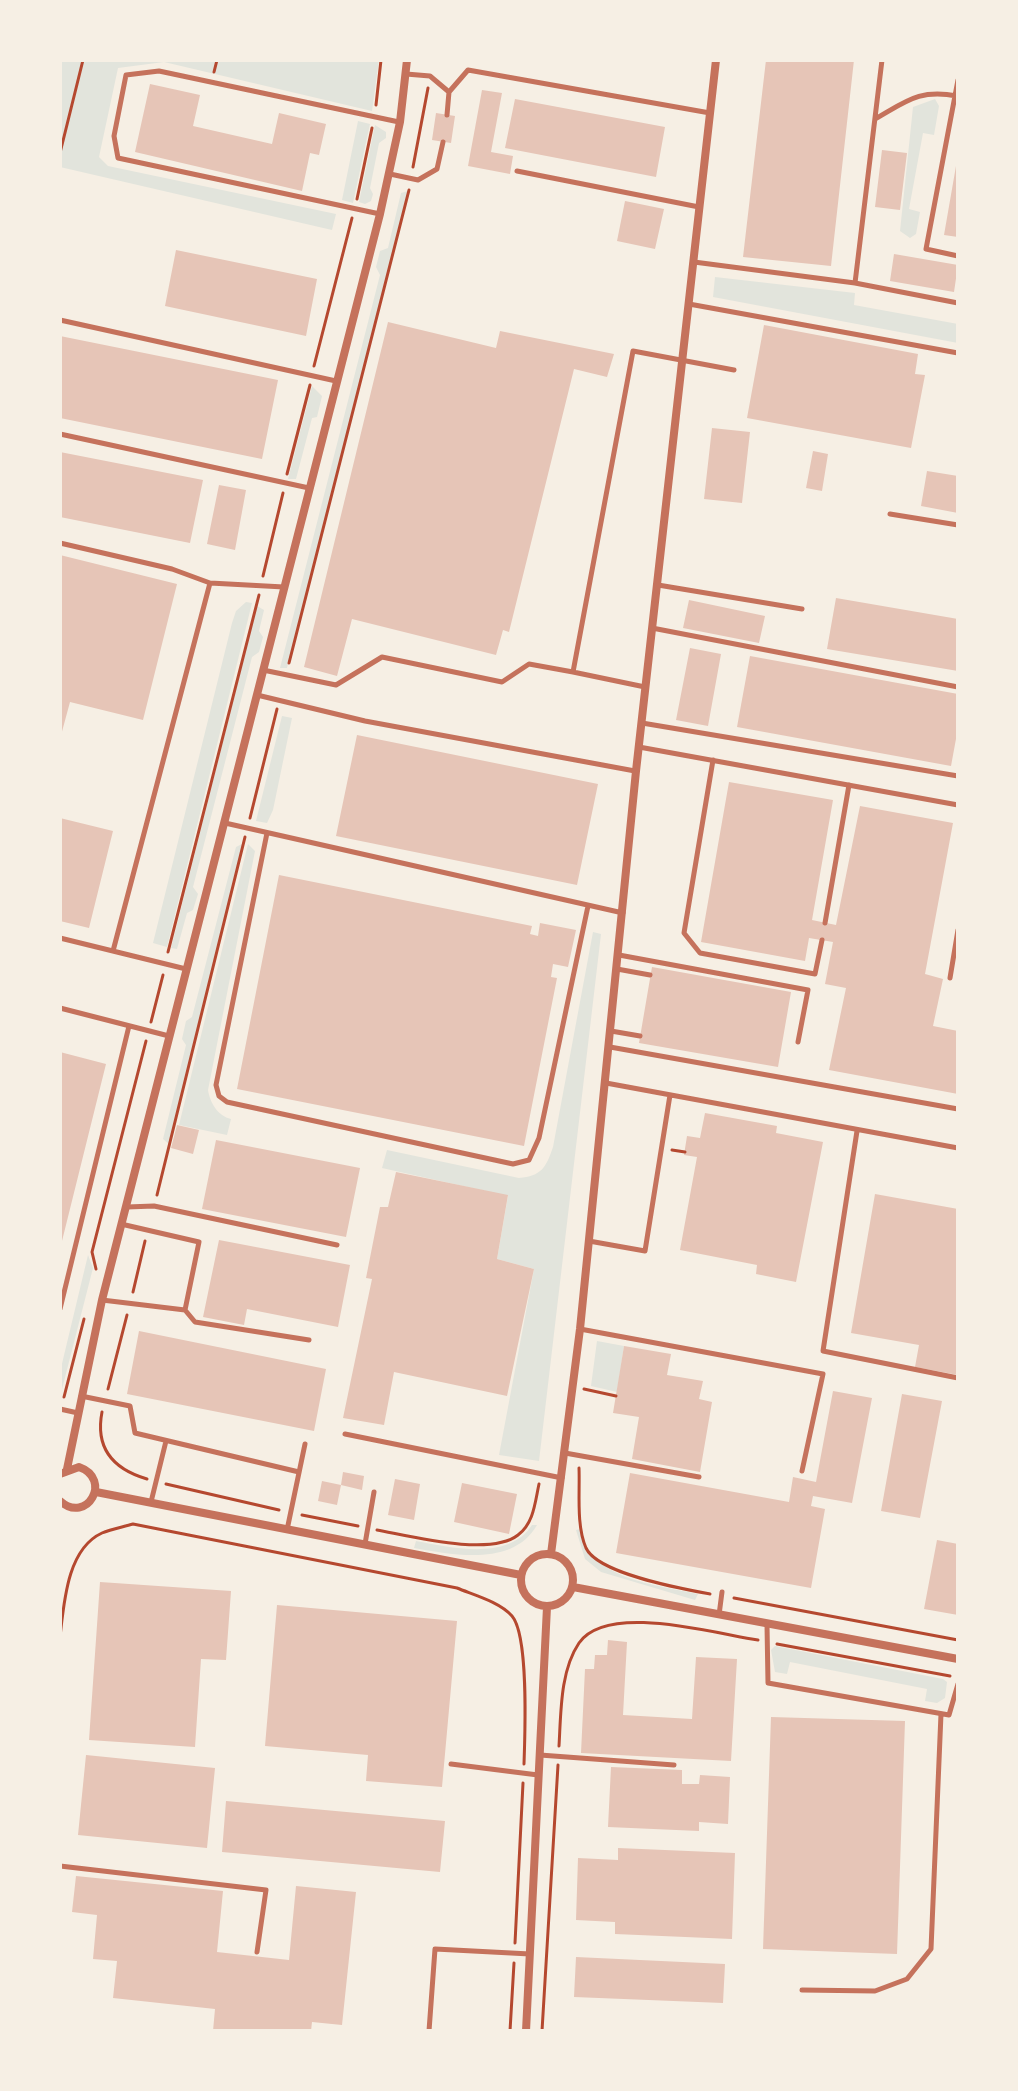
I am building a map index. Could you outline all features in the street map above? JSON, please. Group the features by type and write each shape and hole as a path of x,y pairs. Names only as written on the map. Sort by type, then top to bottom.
{"street":[{"path":"60,1505 79,1509 90,1503 96,1492 94,1479 86,1469 63,1472 121,1224 390,174 407,60"},
{"path":"551,1554 580,1329 641,722 716,60"},
{"path":"96,1492 521,1575"},
{"path":"551,1554 559,1556 571,1569 573,1587 566,1599 547,1607 527,1597 521,1575 535,1556 551,1554"},
{"path":"573,1587 958,1659"},
{"path":"526,2031 547,1607"}],"lane":[{"path":"855,283 882,60"},
{"path":"447,115 449,92 468,70 710,113"},
{"path":"380,214 354,211 118,158 114,136 126,75 159,71 400,122"},
{"path":"406,74 430,76 449,92"},
{"path":"958,80 926,249 958,256"},
{"path":"875,119 918,94 934,92 956,96"},
{"path":"390,174 418,180 437,169 443,142"},
{"path":"517,171 699,207"},
{"path":"693,262 855,283 958,303"},
{"path":"688,304 958,353"},
{"path":"60,320 312,373 336,381"},
{"path":"573,672 633,351 734,370"},
{"path":"60,434 310,488"},
{"path":"890,514 958,525"},
{"path":"60,543 172,569 210,583 284,587"},
{"path":"113,951 210,583"},
{"path":"657,585 802,609"},
{"path":"652,628 958,687"},
{"path":"262,670 336,685 382,657 502,682 529,664 645,687"},
{"path":"256,695 365,721 636,771"},
{"path":"641,722 958,776"},
{"path":"639,747 958,805"},
{"path":"713,760 684,933 700,953 815,974 822,940"},
{"path":"825,923 849,785"},
{"path":"224,823 623,913"},
{"path":"267,833 216,1085 219,1096 227,1102 513,1164 529,1160 539,1138 588,906"},
{"path":"950,978 958,930"},
{"path":"60,938 186,969"},
{"path":"619,955 808,990 798,1042"},
{"path":"617,969 650,975"},
{"path":"60,1008 169,1036"},
{"path":"60,1309 129,1026"},
{"path":"611,1031 640,1036"},
{"path":"610,1047 958,1109"},
{"path":"606,1083 958,1148"},
{"path":"589,1241 645,1251 670,1095"},
{"path":"857,1131 823,1351 958,1378"},
{"path":"126,1207 154,1206 337,1245"},
{"path":"121,1224 199,1242 185,1310"},
{"path":"102,1300 185,1310 195,1322 309,1340"},
{"path":"580,1329 823,1374 802,1471"},
{"path":"81,1396 130,1406 135,1433 299,1472"},
{"path":"60,1409 78,1413"},
{"path":"345,1434 562,1478"},
{"path":"151,1502 166,1441"},
{"path":"287,1530 305,1444"},
{"path":"565,1453 699,1477"},
{"path":"365,1545 374,1492"},
{"path":"719,1616 722,1594"},
{"path":"767,1625 768,1683 949,1715 958,1684"},
{"path":"802,1990 875,1991 907,1979 931,1949 941,1714"},
{"path":"539,1755 674,1765"},
{"path":"451,1764 538,1775"},
{"path":"60,1866 266,1890 257,1952"},
{"path":"429,2031 435,1949 530,1954"}],"path":[{"path":"60,153 83,60"},
{"path":"93,1281 97,1267 92,1252 354,211 374,118 381,60"},
{"path":"286,676 389,276 430,76"},
{"path":"154,1206 279,701"},
{"path":"148,1228 100,1422 105,1451 124,1471 291,1513 453,1543 502,1542 519,1535 528,1523 541,1474"},
{"path":"60,1409 86,1310"},
{"path":"573,1387 616,1396"},
{"path":"579,1455 582,1529 591,1555 611,1568 722,1594 958,1640"},
{"path":"60,1637 77,1557 89,1541 103,1533 133,1524 457,1588 504,1609 514,1618 519,1633 526,1707 510,2031"},
{"path":"542,2031 558,1757 568,1672 579,1643 594,1629 617,1622 637,1622 767,1642 958,1678"}],"shaded area":[{"path":"60,60 379,60 372,111 164,62 118,68 99,157 108,166 336,214 332,230 60,167"},
{"path":"935,99 939,106 934,135 923,133 909,209 920,212 916,234 910,238 900,231 913,107"},
{"path":"358,121 370,124 353,203 342,200"},
{"path":"375,125 386,132 386,138 379,143 370,188 373,194 371,201 365,204 359,202"},
{"path":"408,191 287,668 280,668 380,275 376,267 380,251 388,248 401,193"},
{"path":"715,277 855,293 854,305 958,324 958,343 713,297"},
{"path":"312,386 322,396 317,417 312,418 296,479 288,479"},
{"path":"246,602 252,603 167,947 153,943 232,623 236,611"},
{"path":"257,606 264,610 259,631 263,637 259,652 252,657 193,887 198,894 193,910 187,913 177,949 171,948"},
{"path":"282,716 292,718 273,810 267,823 256,821"},
{"path":"244,843 170,1145 163,1139 186,1045 182,1039 186,1021 192,1017 236,847"},
{"path":"248,844 255,851 208,1090 215,1108 231,1119 227,1135 179,1125"},
{"path":"593,932 601,934 539,1461 499,1455 534,1269 497,1259 508,1196 382,1168 387,1150 519,1178 542,1170 553,1147"},
{"path":"88,1255 93,1268 60,1397 60,1372"},
{"path":"597,1341 624,1346 617,1392 591,1386"},
{"path":"532,1525 537,1525 526,1538 498,1553 464,1555 414,1548 416,1541 462,1549 495,1548 522,1536"},
{"path":"580,1529 586,1546 596,1559 610,1569 644,1583 698,1594 695,1600 601,1572 585,1559 576,1530"},
{"path":"775,1646 943,1679 947,1682 945,1698 937,1703 925,1701 927,1689 790,1662 787,1674 775,1672 771,1650"}],"building":[{"path":"766,60 854,60 831,266 743,257"},
{"path":"150,84 200,95 193,126 272,144 279,113 326,124 319,155 310,153 302,191 135,152"},
{"path":"482,90 502,93 491,152 513,156 510,174 468,166"},
{"path":"515,99 665,127 656,177 505,148"},
{"path":"436,113 455,116 451,143 432,140"},
{"path":"882,150 907,153 900,210 875,207"},
{"path":"958,166 958,237 944,235"},
{"path":"625,201 664,209 655,249 617,241"},
{"path":"176,250 317,279 306,336 165,306"},
{"path":"894,254 958,265 954,292 890,281"},
{"path":"388,322 496,348 500,331 614,354 607,377 574,369 509,632 503,630 496,655 352,619 337,676 304,667"},
{"path":"764,325 918,354 915,374 925,375 911,448 747,418"},
{"path":"60,336 278,380 262,459 60,418"},
{"path":"712,428 750,432 742,503 704,499"},
{"path":"813,451 828,454 822,491 806,488"},
{"path":"60,452 203,480 190,543 60,517"},
{"path":"927,471 958,476 958,513 921,506"},
{"path":"219,485 246,490 235,550 207,544"},
{"path":"60,555 177,584 143,720 70,702 60,739"},
{"path":"836,598 958,619 958,671 827,649"},
{"path":"689,600 765,616 759,643 683,628"},
{"path":"690,648 721,654 708,726 676,720"},
{"path":"750,656 958,694 958,728 951,766 737,727"},
{"path":"357,735 598,784 577,885 336,836"},
{"path":"729,782 833,800 812,920 836,925 860,806 953,823 925,974 943,979 933,1026 958,1031 958,1094 829,1070 846,988 825,984 833,942 809,938 805,961 701,942"},
{"path":"60,818 113,831 89,928 60,921"},
{"path":"279,875 532,926 530,934 538,936 540,923 576,930 568,967 553,964 551,977 557,978 524,1146 237,1089"},
{"path":"652,967 791,992 778,1067 639,1043"},
{"path":"60,1052 106,1064 61,1245 60,1245"},
{"path":"705,1113 777,1126 776,1133 823,1142 796,1282 756,1274 757,1265 680,1250 697,1157 684,1155 687,1136 700,1138"},
{"path":"177,1125 199,1130 193,1154 171,1148"},
{"path":"216,1140 360,1168 346,1237 202,1209"},
{"path":"396,1172 508,1195 497,1259 534,1269 507,1396 394,1372 384,1425 343,1418 372,1279 366,1278 380,1207 388,1207"},
{"path":"875,1194 958,1209 958,1375 915,1367 919,1345 851,1333"},
{"path":"219,1240 350,1265 338,1327 247,1309 244,1325 203,1317"},
{"path":"139,1331 326,1369 314,1431 127,1394"},
{"path":"624,1346 671,1354 667,1375 703,1381 699,1399 712,1402 700,1472 632,1459 639,1417 613,1413"},
{"path":"833,1391 872,1398 852,1503 813,1496 811,1506 825,1509 811,1588 616,1553 630,1473 789,1502 793,1477 816,1482"},
{"path":"902,1394 942,1401 920,1518 881,1511"},
{"path":"343,1472 364,1476 362,1490 341,1485"},
{"path":"395,1479 420,1484 414,1520 388,1515"},
{"path":"322,1481 341,1485 337,1505 318,1501"},
{"path":"462,1483 517,1494 509,1534 454,1522"},
{"path":"937,1540 958,1544 958,1615 924,1609"},
{"path":"100,1582 231,1591 226,1660 201,1659 195,1747 89,1740"},
{"path":"277,1605 457,1621 442,1787 366,1781 368,1755 265,1746"},
{"path":"608,1640 627,1642 623,1715 692,1719 696,1657 737,1659 731,1761 581,1753 585,1669 594,1669 595,1655 607,1655"},
{"path":"771,1717 905,1721 897,1954 763,1949"},
{"path":"86,1755 215,1768 207,1848 78,1835"},
{"path":"611,1767 682,1770 682,1784 699,1784 700,1775 730,1777 728,1824 699,1822 699,1831 608,1827"},
{"path":"226,1801 445,1821 440,1872 222,1852"},
{"path":"618,1848 735,1853 732,1939 615,1934 615,1922 576,1920 578,1858 618,1860"},
{"path":"76,1876 223,1891 217,1952 289,1960 296,1886 356,1892 342,2025 312,2022 311,2031 213,2031 215,2009 113,1998 117,1961 93,1959 97,1915 72,1912"},
{"path":"576,1957 725,1964 723,2003 574,1997"}]}
